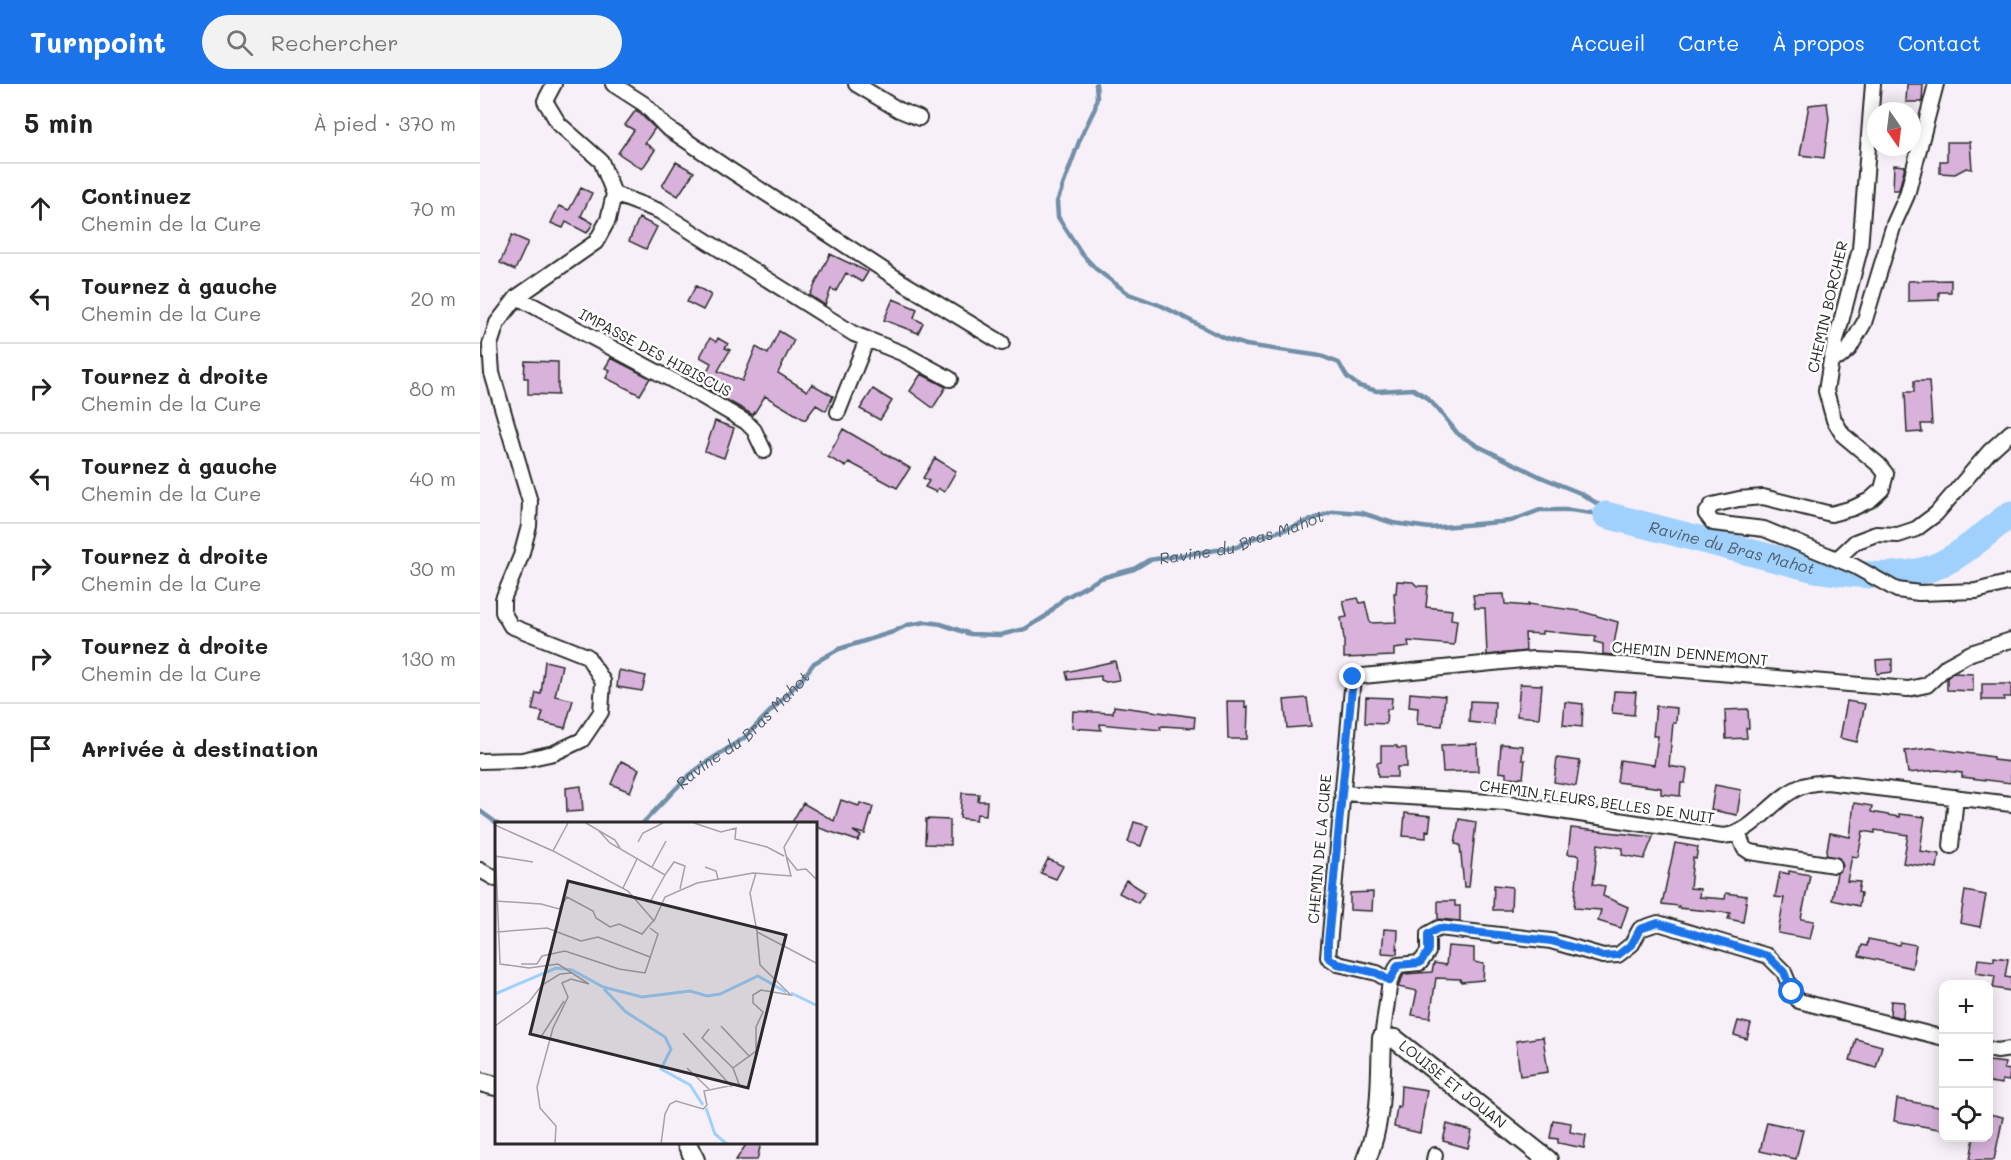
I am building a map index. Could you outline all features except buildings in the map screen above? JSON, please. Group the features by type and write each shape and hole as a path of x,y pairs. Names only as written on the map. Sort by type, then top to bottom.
{"main road":[{"path":"1366,1160 1375,1139 1379,1115 1382,1038"},
{"name":"LOUISE ET JOUAN","path":"1382,1038 1395,1039 1548,1160"},
{"path":"480,1082 495,1086"},
{"path":"688,1145 695,1160"}],"street":[{"path":"480,761 522,760 554,753 582,740 601,712 603,681 587,656 511,626 503,612 503,599 521,556 529,526 530,502 492,373 490,345 497,323 517,297 596,242 608,220 614,194 601,161 559,124 545,101 554,84"},
{"path":"614,84 644,104 666,127 718,162 902,282 1002,343"},
{"path":"856,84 899,110 919,118"},
{"name":"CHEMIN BORCHER","path":"1873,84 1860,249 1831,360 1826,391 1834,420 1843,435 1879,465 1886,474 1882,489 1870,500 1831,514 1763,497 1712,505 1706,514 1713,523 1764,529 1854,566 1897,590 1919,593 1976,591 2011,582"},
{"path":"1831,360 1849,350 1864,323 1894,224 1907,195 1936,84"},
{"path":"614,194 659,211 854,334 904,354 950,379"},
{"name":"IMPASSE DES HIBISCUS","path":"517,297 746,422 754,430 764,451"},
{"path":"838,412 867,339"},
{"path":"1837,559 1856,542 1876,534 1898,535 1916,530 1936,514 1989,452 2011,432"},
{"name":"CHEMIN DENNEMONT","path":"1353,677 1533,659 1908,689 1927,685 1947,666 1971,653 2011,640"},
{"name":"CHEMIN DE LA CURE","path":"1353,677 1328,957 1338,964 1377,973 1390,981"},
{"path":"1834,865 1746,851 1738,833 1780,799 1803,786 1827,782 2011,804"},
{"name":"CHEMIN FLEURS BELLES DE NUIT","path":"1342,793 1507,803 1723,836 1738,833"},
{"path":"1951,846 1956,797"},
{"path":"480,870 495,878"},
{"path":"1382,1038 1390,981 1398,965 1420,963 1428,952 1428,934 1439,928 1551,941 1603,956 1618,955 1632,944 1640,929 1658,923 1768,956 1784,972 1792,992 1799,1001 1939,1037"},
{"path":"1993,1050 2011,1049"}],"waterway":[{"path":"1096,84 1095,108 1080,139 1057,202 1058,217 1082,254 1096,269 1129,294 1162,306 1224,338 1246,345 1321,356 1339,363 1347,377 1359,386 1377,391 1413,389 1426,397 1458,434 1541,477 1580,493 1598,504 1606,515"},
{"name":"Ravine du Bras Mahot","path":"644,822 687,777 744,738 802,679 814,663 839,649 893,632 907,625 926,622 941,624 970,634 1000,635 1025,629 1046,616 1063,599 1101,578 1134,569 1149,560 1237,547 1251,539 1287,529 1334,511 1362,513 1393,523 1430,528 1511,521 1540,510 1570,510 1606,515"},
{"name":"Ravine du Bras Mahot","path":"1606,515 1815,569 1882,575 1933,568 1972,545 2011,514"},
{"name":"Ravine du Bras Mahot","path":"480,811 495,822"}],"route":[{"path":"1353,677 1328,957 1338,964 1377,973 1390,981 1398,965 1420,963 1428,952 1428,934 1439,928 1551,941 1603,956 1618,955 1632,944 1640,929 1658,923 1768,956 1784,972 1792,992"}]}
